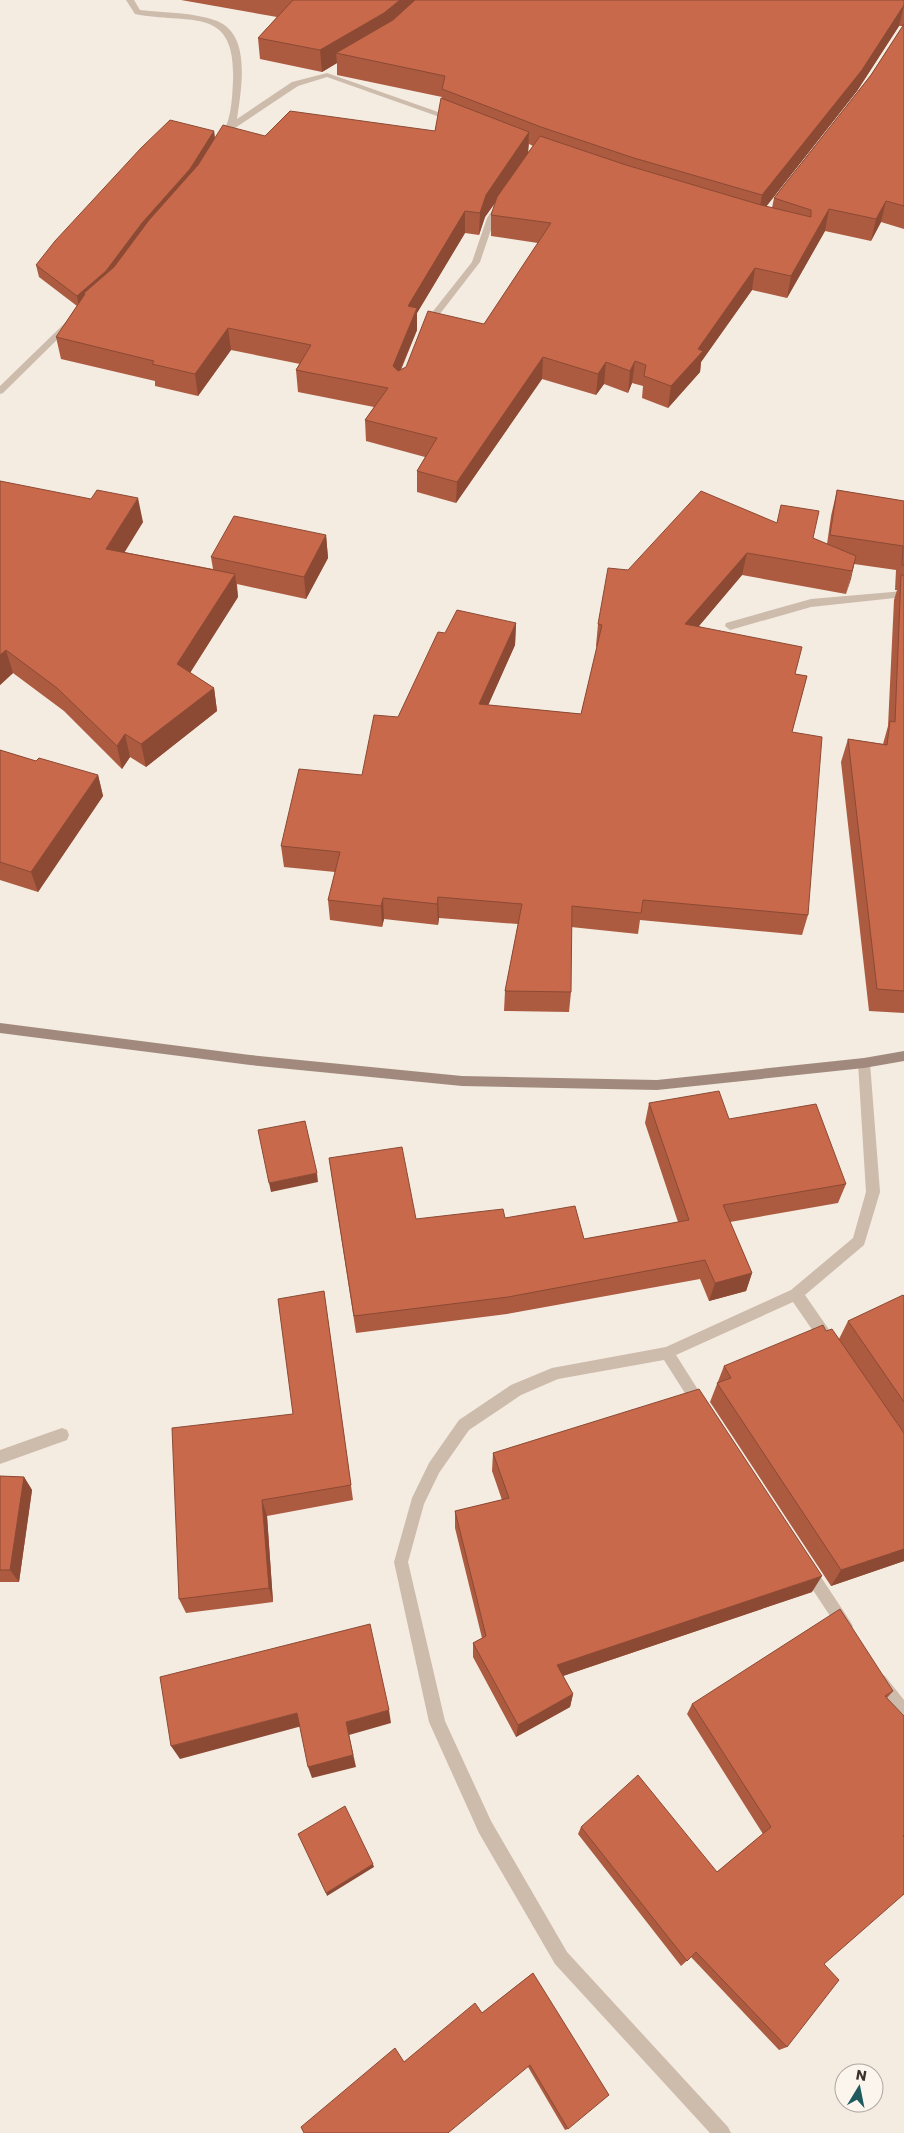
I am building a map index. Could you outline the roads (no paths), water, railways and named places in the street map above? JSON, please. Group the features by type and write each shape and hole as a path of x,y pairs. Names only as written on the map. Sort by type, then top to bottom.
{"main road":[{"path":"0,1028 250,1060 462,1081 657,1085 864,1063 904,1056"}],"street":[{"path":"130,0 138,12 217,23 233,38 239,75 232,126 216,151"},
{"path":"232,126 331,73 460,121"},
{"path":"419,336 476,262 491,218 506,196"},
{"path":"0,391 76,317"},
{"path":"730,626 811,603 904,594"},
{"path":"722,2133 561,1958 485,1827 437,1722 401,1562 417,1503 434,1468 464,1425 516,1390 557,1373 667,1353 796,1294 859,1242 873,1192 864,1063"},
{"path":"796,1294 834,1350"},
{"path":"667,1353 709,1418"},
{"path":"0,1457 62,1434"},
{"path":"800,1558 854,1640"},
{"path":"875,1672 904,1713"}]}
